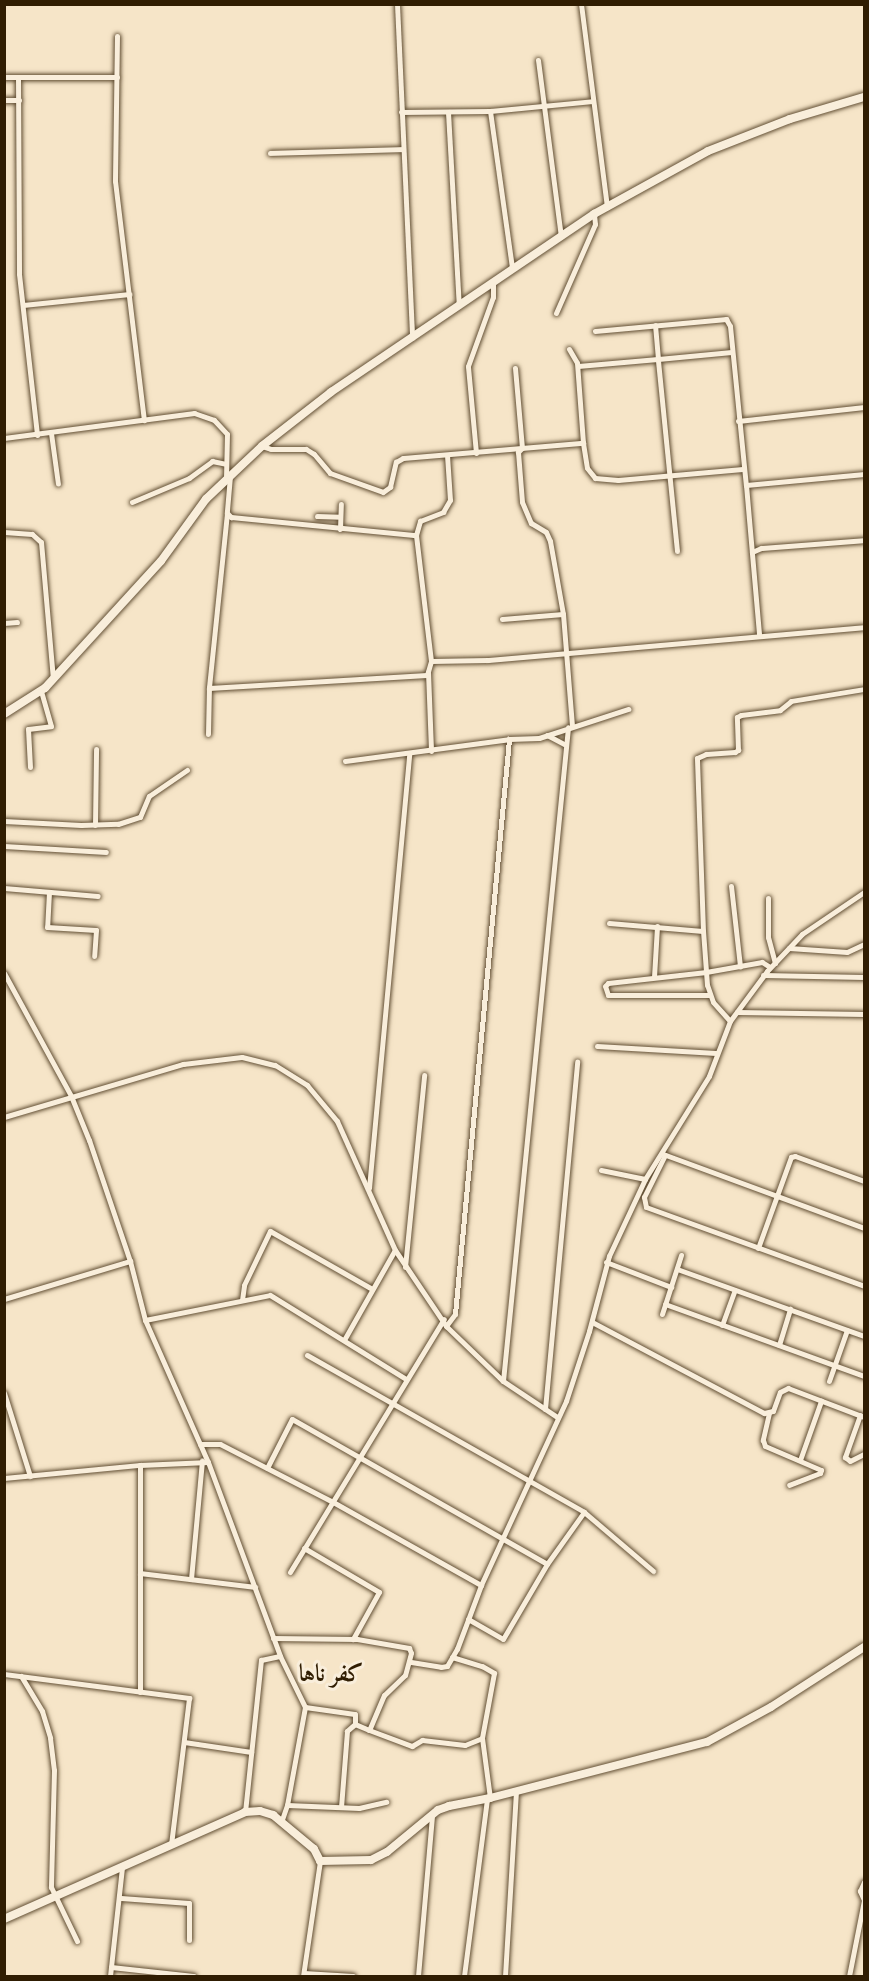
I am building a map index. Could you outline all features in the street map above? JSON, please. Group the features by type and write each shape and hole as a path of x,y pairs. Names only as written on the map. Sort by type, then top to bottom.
{"street":[{"path":"397,4 412,338"},
{"path":"581,4 607,207"},
{"path":"117,36 115,181 144,420"},
{"path":"538,60 561,238"},
{"path":"4,77 117,76"},
{"path":"18,77 19,274 37,435"},
{"path":"4,714 41,690 52,679 161,561 206,499 262,446 331,392 594,214 708,152 790,119 864,97"},
{"path":"4,100 19,100"},
{"path":"401,112 490,111 593,101"},
{"path":"490,111 512,268"},
{"path":"448,112 459,306"},
{"path":"270,153 403,149"},
{"path":"556,313 595,224 594,214"},
{"path":"476,453 468,366 493,297 494,282"},
{"path":"23,305 129,294"},
{"path":"595,331 726,319 730,326 759,635"},
{"path":"655,325 677,551"},
{"path":"569,350 578,366 583,443 589,472 599,480 669,477 743,469"},
{"path":"578,366 732,352"},
{"path":"503,1381 566,745 570,727 567,651 550,541 546,532 531,523 522,502 518,452 522,448 515,368"},
{"path":"738,421 864,407"},
{"path":"4,438 194,413 214,420 227,434 227,513 209,688 208,734"},
{"path":"51,433 57,484"},
{"path":"262,446 272,449 306,449 314,454 330,473 383,492 390,487 398,460 583,443"},
{"path":"431,751 428,672 431,661 416,535 420,521 443,512 450,500 447,455"},
{"path":"132,502 189,478 212,461 226,464"},
{"path":"746,485 864,474"},
{"path":"340,529 341,504"},
{"path":"227,513 231,517 416,535"},
{"path":"317,516 340,517"},
{"path":"4,532 32,534 41,542 52,679"},
{"path":"752,552 761,548 864,540"},
{"path":"502,619 563,614"},
{"path":"4,623 17,622"},
{"path":"431,661 488,660 567,651 864,627"},
{"path":"209,688 426,675 428,672"},
{"path":"730,1021 718,1010 710,995 706,972 697,758 706,754 738,750 738,717 741,715 780,710 791,701 864,689"},
{"path":"30,767 28,729 51,726 41,690"},
{"path":"345,761 547,735 628,709"},
{"path":"547,735 566,745"},
{"path":"446,1326 455,1314 509,739"},
{"path":"95,825 96,749"},
{"path":"368,1191 409,754"},
{"path":"4,821 118,824 140,817 149,796 187,770"},
{"path":"4,846 106,852"},
{"path":"731,886 740,966"},
{"path":"4,888 98,896"},
{"path":"50,892 47,927 96,930 94,956"},
{"path":"411,1662 441,1667 447,1666 452,1657 502,1537 566,1401 592,1322 606,1262 645,1179 704,1084 730,1021 763,975 802,934 864,892"},
{"path":"768,898 768,937 772,965"},
{"path":"609,923 703,931"},
{"path":"654,977 657,926"},
{"path":"847,952 864,944"},
{"path":"789,948 847,952 864,950"},
{"path":"710,995 605,993 607,983 706,972 763,962 772,965"},
{"path":"4,973 71,1096 90,1140 130,1261 145,1320 200,1444 280,1656 305,1707 287,1805 281,1822"},
{"path":"763,975 864,977"},
{"path":"736,1012 864,1014"},
{"path":"597,1046 716,1053"},
{"path":"4,1117 183,1064 242,1057 275,1065 307,1086 337,1120 405,1269 444,1319 446,1326 503,1381 557,1417"},
{"path":"545,1409 576,1061"},
{"path":"405,1269 424,1075"},
{"path":"662,1154 864,1228"},
{"path":"662,1154 644,1197 645,1206 864,1286"},
{"path":"758,1248 790,1160 794,1156 864,1181"},
{"path":"601,1170 645,1179"},
{"path":"242,1300 244,1285 270,1232 372,1289"},
{"path":"344,1340 395,1250"},
{"path":"662,1314 681,1254"},
{"path":"4,1299 130,1261"},
{"path":"606,1262 671,1287"},
{"path":"677,1269 864,1336"},
{"path":"722,1325 735,1290"},
{"path":"145,1320 270,1295 406,1379"},
{"path":"665,1304 864,1376"},
{"path":"779,1345 790,1309"},
{"path":"290,1572 444,1319"},
{"path":"592,1322 769,1413"},
{"path":"829,1381 847,1330"},
{"path":"307,1355 584,1512 653,1571"},
{"path":"789,1485 821,1472 819,1468 764,1444 769,1413 784,1389 862,1416 845,1457 850,1461 864,1454"},
{"path":"4,1393 30,1476"},
{"path":"800,1460 821,1401"},
{"path":"267,1468 292,1419 547,1564"},
{"path":"200,1444 220,1444 333,1502 481,1585"},
{"path":"4,1478 205,1461"},
{"path":"191,1580 205,1461"},
{"path":"140,1465 140,1692"},
{"path":"468,1619 502,1639 547,1564 584,1512"},
{"path":"304,1548 379,1592 352,1639"},
{"path":"140,1573 255,1587"},
{"path":"273,1638 352,1639 409,1648 411,1662 405,1675 384,1695 369,1730"},
{"path":"320,1862 371,1860 401,1842 438,1810 707,1742 771,1707 864,1647"},
{"path":"245,1812 261,1660 280,1656"},
{"path":"452,1657 482,1666 494,1673 482,1738 489,1798 464,1977"},
{"path":"4,1674 189,1698 171,1847"},
{"path":"21,1676 42,1711 50,1738 54,1770 51,1887 77,1941"},
{"path":"305,1707 355,1714 355,1724"},
{"path":"355,1724 412,1746 422,1740 465,1745 482,1738"},
{"path":"341,1808 346,1731 355,1724"},
{"path":"184,1742 251,1752"},
{"path":"505,1977 516,1791"},
{"path":"287,1805 367,1808 386,1803"},
{"path":"418,1977 430,1820 438,1810"},
{"path":"4,1919 171,1847 245,1812 260,1811 281,1822 314,1849 320,1862 304,1975 353,1977"},
{"path":"110,1977 122,1868"},
{"path":"849,1977 864,1900 860,1891 864,1882"},
{"path":"120,1898 189,1903 189,1940"},
{"path":"856,1941 864,1942"},
{"path":"111,1967 194,1976"}],"district":[{"name":"كفر ناها","path":"331,1675"}]}
